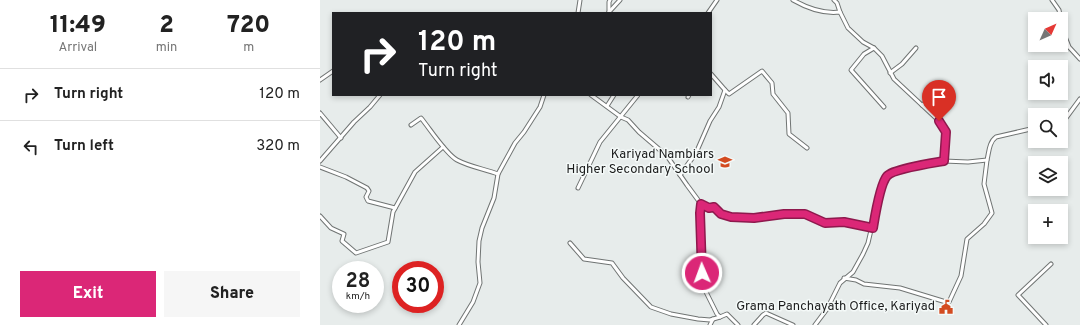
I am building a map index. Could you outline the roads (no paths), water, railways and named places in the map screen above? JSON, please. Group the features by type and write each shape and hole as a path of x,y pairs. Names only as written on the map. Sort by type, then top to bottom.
{"street":[{"path":"578,12 580,0"},
{"path":"609,12 610,0"},
{"path":"609,12 620,0"},
{"path":"709,12 717,0"},
{"path":"793,0 808,7 822,11 832,13 840,12"},
{"path":"834,0 837,3 848,28 862,42 874,48 882,56 894,79 939,121 946,132 944,161"},
{"path":"1052,0 1059,10 1064,34 1069,47 1080,59"},
{"path":"874,48 864,54 851,70 884,107"},
{"path":"890,73 902,64 916,48"},
{"path":"712,75 729,94 762,71 772,83 774,94 788,113 789,134 806,148"},
{"path":"320,80 332,72"},
{"path":"680,175 696,153 710,121 719,108 725,90"},
{"path":"922,105 939,93"},
{"path":"320,161 379,96"},
{"path":"459,325 473,302 480,283 478,262 479,241 484,221 494,198 498,174 515,143 540,107 544,96"},
{"path":"592,96 621,117 628,120 639,132 667,156 701,204 709,208 714,207 721,214 731,217 754,218 784,214 805,214 825,223 844,222 873,228"},
{"path":"607,106 613,96"},
{"path":"578,188 600,142 637,96"},
{"path":"1068,115 1080,99"},
{"path":"320,113 341,138"},
{"path":"410,125 421,118 443,147 456,159 470,166 485,169 498,174"},
{"path":"844,278 856,280 864,284 900,288 949,302 961,276 967,249 967,239 984,224 992,213 984,184 991,143 996,137 1028,130"},
{"path":"320,216 331,228 344,234 342,242 356,253 388,242 394,208 415,172 443,147"},
{"path":"815,325 827,309 840,283 844,278 853,272 860,260 873,228 878,200 885,179 888,175 898,171 944,161 968,162 987,160"},
{"path":"320,167 346,176 367,188 369,191 366,197 368,201 394,208"},
{"path":"701,204 700,213 703,286 716,314 720,317"},
{"path":"570,243 584,259 612,263 623,278 651,307 671,314 698,319 713,319 727,314 738,325"},
{"path":"1046,325 1018,295 1051,264"},
{"path":"754,325 766,313 793,325"},
{"path":"710,325 713,319"}],"place":[{"name":"Kariyad Nambiars Higher Secondary School","path":"725,162"},
{"name":"Grama Panchayath Office, Kariyad","path":"946,307"}]}
